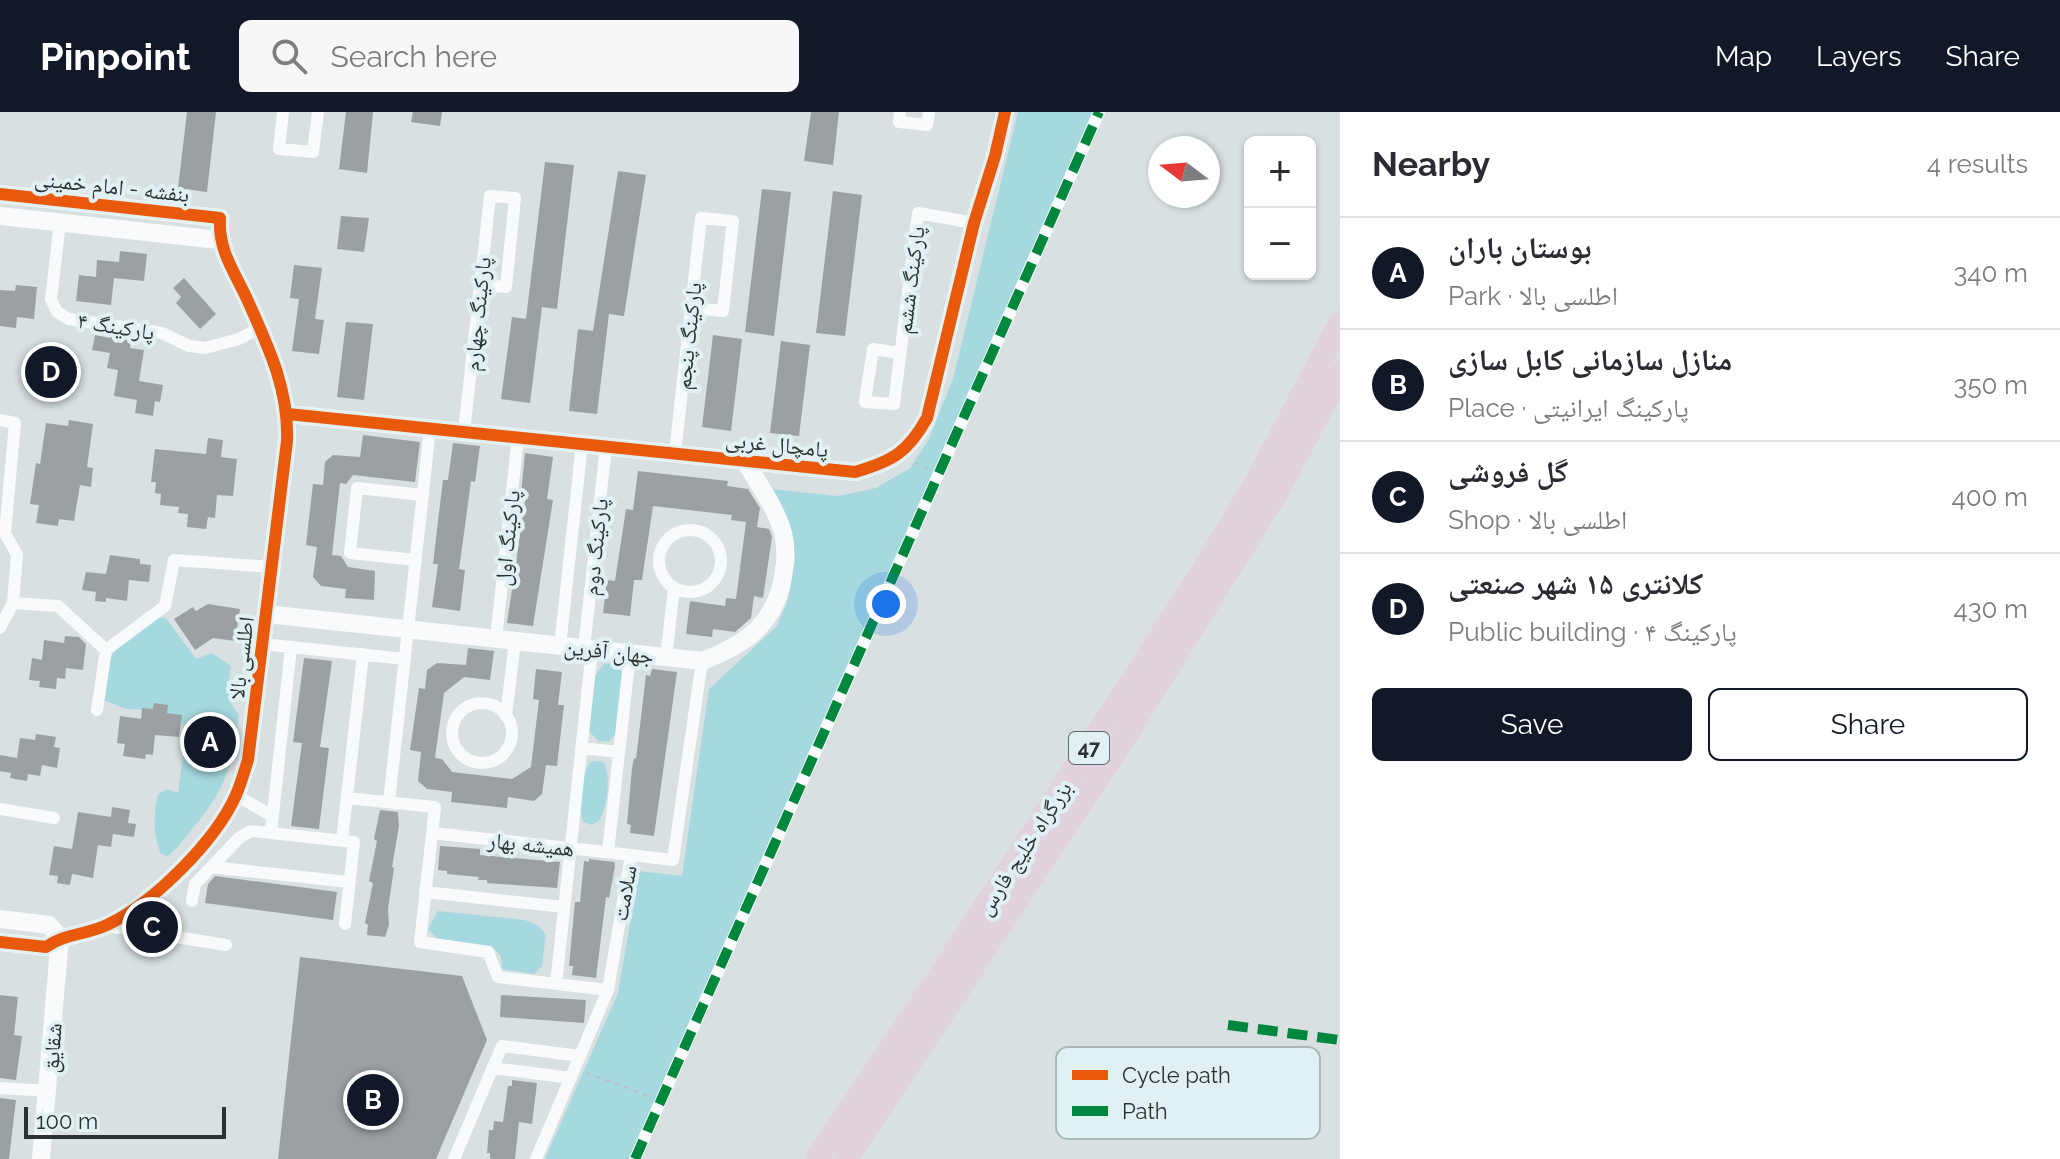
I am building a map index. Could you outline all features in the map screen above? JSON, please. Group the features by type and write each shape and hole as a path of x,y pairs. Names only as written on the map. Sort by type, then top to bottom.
{"highway":[{"name":"بزرگراه خلیج فارس","path":"817,1159 954,955 1191,590 1255,485 1340,323"},
{"name":"بزرگراه خلیج فارس","path":"846,1159 1127,734 1278,490 1340,373"}],"street":[{"path":"283,112 279,149 313,152 318,112"},
{"path":"900,117 927,125 929,112"},
{"name":"پامچال غربی","path":"974,223 992,112"},
{"name":"پامچال غربی","path":"288,414 855,472 877,466 913,443 927,418 974,223 1005,112"},
{"path":"635,1159 1099,112"},
{"name":"بنفشه - امام خمینی","path":"0,194 220,218 219,240 0,216"},
{"name":"پارکینگ چهارم","path":"464,432 480,285 490,196 515,198 506,287 480,285"},
{"name":"پارکینگ ششم","path":"900,353 873,349 865,402 894,404 918,213 974,223"},
{"name":"پارکینگ پنجم","path":"675,453 691,308 701,218 733,221 723,311 691,308"},
{"name":"پارکینگ ۴","path":"60,222 51,299 57,312 69,319 162,333 189,346 205,348 239,339 260,328"},
{"name":"اطلسی بالا","path":"0,942 46,947 60,937 81,935 134,911 153,897 223,818 236,795 248,760 288,414 284,392 260,328 219,240"},
{"path":"0,420 15,423 5,533 17,555 13,603 0,628"},
{"path":"389,802 430,429"},
{"name":"پارکینگ اول","path":"496,639 518,437"},
{"name":"پارکینگ دوم","path":"560,646 582,444"},
{"name":"پارکینگ دوم","path":"556,984 581,748 595,548 606,446"},
{"name":"جهان آفرین","path":"266,614 702,661 741,644 771,616 783,584 786,555 783,534 745,461"},
{"path":"416,560 350,553 354,514 357,488 423,495"},
{"path":"666,658 674,588 661,573 660,554 670,537 688,530 707,534 714,541 722,559 717,578 693,593 674,588"},
{"path":"571,545 595,548"},
{"path":"97,710 106,650 165,606 174,560 272,567"},
{"path":"13,603 58,606 106,650"},
{"path":"506,716 491,705 472,705 463,710 453,727 455,746 468,760 478,763 497,759 509,745 511,725 506,716 515,641"},
{"path":"262,644 405,659"},
{"path":"271,833 291,647"},
{"path":"342,841 363,654"},
{"path":"608,852 630,654"},
{"name":"سلامت","path":"536,1159 608,990 631,855 673,860 702,661"},
{"path":"581,748 619,752"},
{"path":"236,795 272,816"},
{"path":"347,798 435,807 420,942 488,952 498,977 608,990"},
{"path":"0,809 54,818"},
{"path":"192,901 195,884 239,838 251,831 354,842 345,924"},
{"name":"همیشه بهار","path":"432,833 631,855"},
{"path":"211,867 349,882"},
{"path":"425,892 564,907"},
{"path":"0,919 49,925 60,937"},
{"path":"105,926 226,945"},
{"name":"شقایق","path":"41,1159 60,937"},
{"path":"454,1159 502,1046 580,1056"},
{"path":"493,1068 571,1078"},
{"path":"0,1088 48,1091"}],"path":[{"path":"912,462 919,464"},
{"path":"588,1074 661,1101"}],"shaded area":[{"path":"1018,112 1103,112 639,1159 545,1159 618,993 639,871 682,876 709,689 777,626 788,600 795,559 791,533 770,489 838,496 876,488 910,468 929,439 953,379"},
{"path":"151,617 166,618 196,659 212,653 231,666 230,697 239,714 230,762 221,787 205,813 168,856 161,854 158,846 155,810 158,794 167,789 178,793 187,727 162,710 126,709 98,698 109,660 129,636"},
{"path":"614,663 624,674 616,734 609,741 599,742 589,731 595,675 604,664"},
{"path":"592,761 603,762 608,783 602,815 592,825 584,822 580,800 582,782"},
{"path":"438,911 525,920 539,926 546,935 542,966 534,974 502,969 501,956 492,946 438,939 428,929"}],"building":[{"path":"187,112 216,112 207,192 178,188"},
{"path":"346,112 373,112 367,173 339,169"},
{"path":"413,112 442,112 440,126 411,122"},
{"path":"811,112 839,112 833,165 804,161"},
{"path":"545,162 574,165 557,309 542,307 530,403 501,399 512,317 526,319"},
{"path":"618,171 646,175 624,316 609,314 597,414 569,411 578,329 593,331"},
{"path":"762,189 791,192 774,336 745,332"},
{"path":"833,191 862,195 845,336 816,333"},
{"path":"341,216 369,218 364,252 337,249"},
{"path":"120,251 147,254 144,281 114,278 111,305 76,301 79,275 96,277 97,260 119,262"},
{"path":"294,265 322,268 315,319 324,320 319,354 292,351 299,299 290,298"},
{"path":"184,278 216,314 200,329 176,303 181,297 173,288"},
{"path":"16,285 37,287 34,319 17,317 16,328 0,326 0,290 15,291"},
{"path":"346,322 373,324 364,400 337,397"},
{"path":"110,334 131,337 130,348 144,350 139,381 163,385 160,402 155,401 153,416 135,413 137,400 114,396 118,370 107,368 110,353 92,350 95,335 110,338"},
{"path":"713,335 742,339 731,431 702,427"},
{"path":"781,341 810,345 799,436 770,433"},
{"path":"69,420 93,424 87,467 93,468 91,487 80,485 74,521 59,519 58,526 36,523 39,505 30,504 46,423 68,426"},
{"path":"363,435 420,442 415,482 353,475 346,484 340,483 332,555 341,556 348,567 375,571 374,600 345,598 346,589 321,586 313,577 317,547 306,545 313,484 323,485 325,462 333,455 360,457"},
{"path":"208,438 223,440 221,457 237,459 233,496 217,495 215,518 208,517 206,529 187,527 188,514 178,513 179,507 160,505 161,494 155,493 156,482 151,482 155,449 206,454"},
{"path":"453,443 480,446 475,482 471,481 459,569 465,570 460,611 432,607 438,564 433,564 443,480 448,480"},
{"path":"525,453 553,457 547,499 553,500 533,626 507,623 526,495 521,494"},
{"path":"638,471 728,481 727,486 748,489 760,508 757,527 769,529 772,537 763,598 754,596 751,618 735,632 713,629 712,637 686,634 690,601 725,606 726,598 736,599 746,522 731,520 732,515 653,506 642,580 634,580 630,616 603,613 607,580 615,581 626,509 633,510"},
{"path":"110,555 140,559 140,564 151,565 149,582 129,580 127,601 106,598 106,602 95,601 96,592 82,590 86,572 106,574"},
{"path":"208,604 240,609 235,641 213,638 195,650 174,619 193,607 196,611"},
{"path":"65,636 79,637 86,644 83,670 66,668 65,679 57,678 56,689 39,687 40,681 29,680 32,658 42,660 44,640 64,643"},
{"path":"468,648 494,651 490,680 464,677 444,693 435,758 442,759 452,772 512,779 531,767 539,700 533,699 536,669 562,672 558,705 564,705 557,766 546,765 542,794 534,801 508,797 507,808 451,802 452,792 427,789 418,781 421,752 410,750 419,688 425,689 427,670 437,663 466,665"},
{"path":"304,658 332,661 320,747 329,748 319,829 291,826 302,743 293,742"},
{"path":"652,669 677,672 654,836 630,833 631,825 627,824 646,675 650,676"},
{"path":"154,703 168,705 167,713 182,715 179,737 155,735 153,755 146,754 145,759 123,756 125,744 117,743 120,716 141,719 142,708 153,709"},
{"path":"36,734 56,737 54,747 60,748 57,768 42,765 40,776 28,774 27,781 10,778 11,773 0,771 0,755 17,758 20,738 35,740"},
{"path":"112,807 130,810 128,823 136,824 134,837 113,834 111,847 98,845 93,878 72,874 70,885 57,883 58,876 49,875 54,846 72,849 78,812 111,817"},
{"path":"380,810 398,812 399,826 392,867 389,925 385,937 367,935 368,925 365,923 373,883 369,881"},
{"path":"440,846 480,849 480,855 560,862 557,888 487,883 487,880 478,880 479,877 447,874 447,871 438,870"},
{"path":"589,859 614,862 615,866 609,898 606,897 596,978 572,975 573,966 569,966 575,902 580,902 584,861 589,862"},
{"path":"215,876 337,892 333,920 205,903 208,884"},
{"path":"300,957 462,976 487,1040 436,1159 278,1159"},
{"path":"0,995 18,997 14,1035 22,1036 16,1080 0,1078"},
{"path":"501,995 586,1000 584,1023 500,1017"},
{"path":"512,1080 537,1083 532,1124 519,1122 515,1159 490,1159 490,1153 487,1153 489,1130 493,1130 494,1121 503,1122 508,1086 512,1086"},
{"path":"0,1098 16,1100 9,1159 0,1159"}],"marked path":[{"path":"635,1159 1099,112"},
{"path":"1228,1025 1340,1040"}],"cycle path":[{"path":"288,414 855,472 880,464 906,447 927,418 974,223 1005,112"},
{"path":"0,194 220,218 224,250 276,368 287,422 248,760 238,791 226,813 182,869 127,914 101,928 61,939 46,947 0,942"}],"place":[{"name":"کلانتری ۱۵ شهر صنعتی","path":"51,372"},
{"name":"بوستان باران","path":"210,742"},
{"name":"گل فروشی","path":"152,927"},
{"name":"منازل سازمانی کابل سازی","path":"373,1100"}]}
